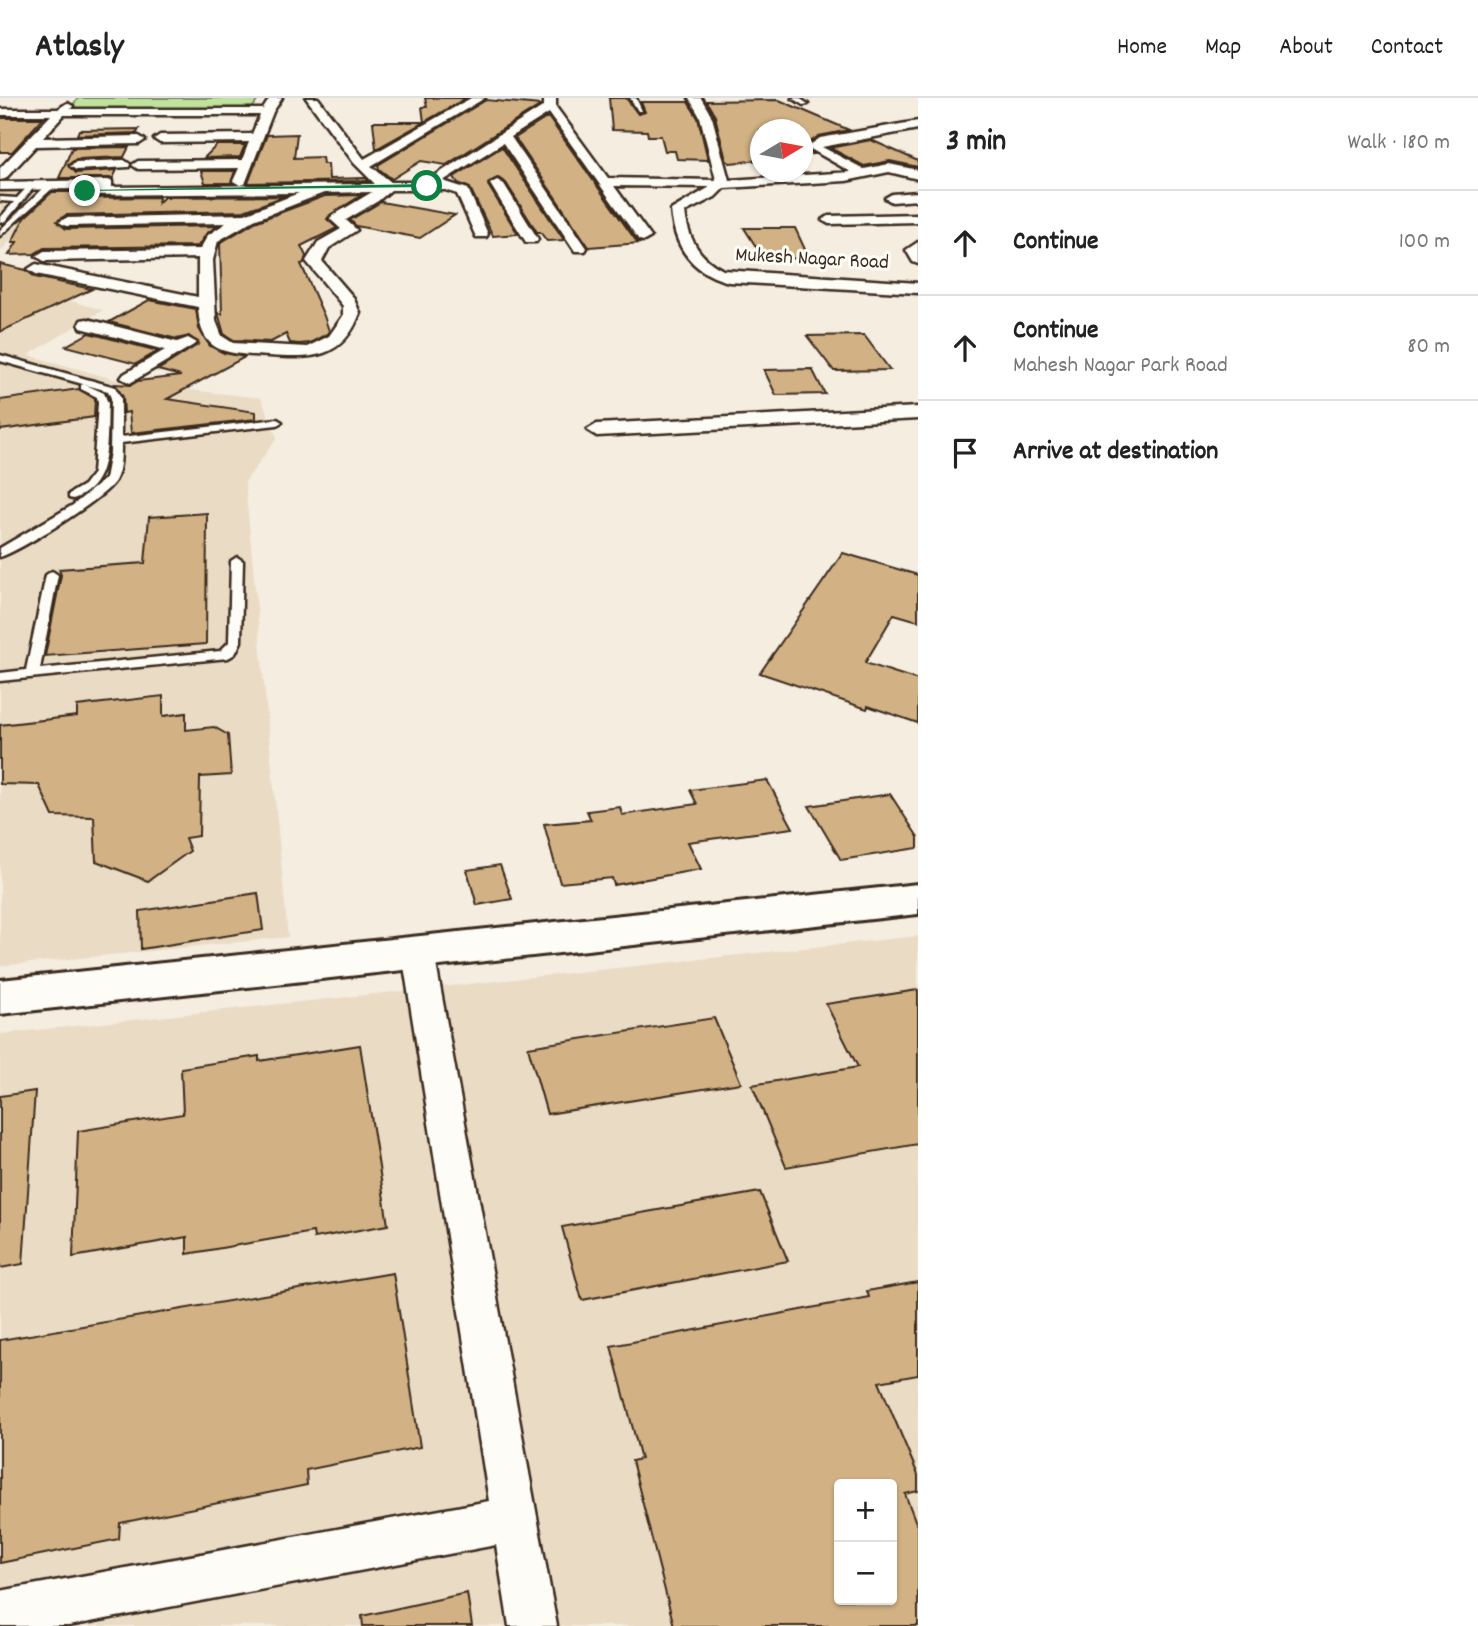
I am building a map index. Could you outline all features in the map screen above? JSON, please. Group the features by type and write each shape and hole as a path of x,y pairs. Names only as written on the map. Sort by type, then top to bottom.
{"street":[{"path":"15,158 74,98"},
{"path":"252,153 276,98"},
{"path":"312,98 362,169 385,186"},
{"path":"362,169 479,98"},
{"path":"695,98 706,117 723,178 721,183"},
{"path":"427,186 504,136 550,102 644,237"},
{"path":"0,112 155,114 252,153 324,188"},
{"path":"124,171 155,114"},
{"path":"179,125 252,153"},
{"path":"860,172 813,147 820,142 918,125"},
{"path":"42,131 146,128"},
{"path":"504,136 532,208 531,239"},
{"path":"15,158 139,140"},
{"path":"10,143 15,158"},
{"path":"160,146 252,153"},
{"path":"15,158 109,152"},
{"path":"60,167 124,171 252,153"},
{"path":"48,251 88,188 124,171 252,153"},
{"path":"0,186 88,188 252,153"},
{"path":"605,183 721,183 846,177 860,172 901,167 918,175"},
{"name":"Mukesh Nagar Road","path":"721,183 708,196 678,209 678,220 691,253 698,263 716,275 918,288"},
{"path":"497,184 532,208 580,248"},
{"path":"385,186 373,198 337,219 350,230 323,245 314,261 350,304 352,313 337,342 318,351 305,353 230,348 217,342 209,330 206,253 213,238 234,224 324,188 385,186 427,186 447,187 463,192 481,233"},
{"path":"892,198 918,196"},
{"path":"48,251 251,218"},
{"path":"829,220 918,218"},
{"path":"918,246 914,250 918,259"},
{"path":"48,251 206,253"},
{"path":"48,251 207,304"},
{"path":"87,324 178,348"},
{"path":"130,378 209,330"},
{"path":"597,430 918,413"},
{"path":"0,997 918,899"},
{"path":"418,953 533,1626"},
{"path":"0,1615 514,1520"}],"lane":[{"path":"633,98 640,110"},
{"path":"795,98 805,104"},
{"path":"0,222 32,185"},
{"path":"0,234 51,186"},
{"path":"0,199 20,200"},
{"path":"0,358 112,389 116,398 113,467 109,482 93,495 0,553"},
{"path":"0,366 93,390 101,396 103,402 98,473 88,487 0,542"},
{"path":"114,441 277,422"},
{"path":"0,677 214,657 230,651 235,642 237,561"},
{"path":"32,674 52,575"}],"shaded area":[{"path":"0,189 54,189 0,252"},
{"path":"0,282 103,310 28,355 128,383 261,398 277,438 245,482 288,937 0,966"},
{"path":"918,936 918,1626 0,1626 0,1034"}],"green space":[{"path":"78,98 259,98 251,110 68,112"}],"building":[{"path":"425,98 466,98 424,122 422,107 427,107"},
{"path":"609,98 626,98 638,114 645,112 641,102 688,102 698,118 708,160 677,159 675,151 665,151 661,136 648,136 647,131 612,130"},
{"path":"486,100 541,105 446,165 421,161 392,179 379,169 378,165"},
{"path":"779,100 849,130 819,136 813,140 813,119 750,119 750,161 730,163 726,160 715,116 706,101"},
{"path":"548,117 637,242 641,243 589,247 515,138"},
{"path":"0,118 43,118 12,152 0,152"},
{"path":"373,122 424,122 376,149"},
{"path":"139,129 137,133 77,135 79,130"},
{"path":"297,134 294,158 322,157 323,164 328,164 329,179 366,178 369,181 248,183 267,135"},
{"path":"871,140 918,161 918,167 890,161 864,166 830,148"},
{"path":"217,145 245,145 240,157 204,158"},
{"path":"129,147 124,157 76,159 68,165 76,173 117,170 113,178 59,178 72,148"},
{"path":"502,147 564,240 547,241 537,232 506,183 498,178 488,185 518,234 493,236 470,188 458,183 454,177"},
{"path":"201,171 235,171 231,183 205,183"},
{"path":"52,192 77,192 78,196 85,198 159,197 158,203 164,197 285,196 244,211 66,215 57,221 66,229 217,226 206,234 198,246 44,248 34,254 9,255 17,242 12,242 24,218"},
{"path":"362,195 330,215 327,219 337,228 301,246 306,256 301,264 324,316 329,331 327,334 310,343 299,344 290,343 286,334 271,342 234,340 224,334 218,313 222,314 220,243 255,222 325,196"},
{"path":"381,202 455,215 420,238 356,226 350,220"},
{"path":"744,228 795,228 809,258 764,259"},
{"path":"0,264 26,270 35,277 92,289 0,332"},
{"path":"149,300 196,309 199,329 210,346 224,353 245,357 167,399 256,412 256,419 131,433 129,412 124,413 123,397 115,384 131,385 138,381 181,376 158,370 199,344 189,336 177,339 109,322"},
{"path":"89,333 158,351 136,364 66,346"},
{"path":"864,335 890,370 834,371 807,336"},
{"path":"812,369 825,394 776,395 764,370"},
{"path":"79,389 95,399 94,417 0,430 0,400"},
{"path":"207,513 206,644 45,656 61,575 59,569 145,563 149,517"},
{"path":"843,553 918,575 918,621 894,614 865,663 918,680 918,723 760,673"},
{"path":"163,696 163,716 186,713 186,730 214,727 228,735 231,775 200,777 199,836 185,838 190,851 148,881 96,861 94,817 53,816 39,785 0,784 0,725 77,716 77,706"},
{"path":"767,780 793,828 688,842 701,869 614,885 612,878 560,883 544,824 591,820 587,811 620,807 622,815 697,804 690,790"},
{"path":"890,794 918,837 918,848 841,860 809,806"},
{"path":"500,865 512,899 477,905 467,870"},
{"path":"258,893 263,930 141,949 140,911"},
{"path":"918,990 918,1144 786,1167 752,1085 858,1067 826,1004"},
{"path":"714,1018 741,1083 547,1114 528,1047"},
{"path":"360,1045 388,1225 314,1238 313,1232 187,1254 187,1237 73,1257 78,1131 183,1114 181,1068 259,1056 259,1061"},
{"path":"35,1091 23,1264 0,1268 0,1096"},
{"path":"760,1192 788,1261 582,1300 562,1227"},
{"path":"393,1273 420,1447 306,1470 307,1485 120,1523 119,1539 0,1563 0,1340"},
{"path":"918,1282 918,1375 879,1382 918,1475 918,1491 905,1494 918,1528 918,1626 674,1626 632,1461 641,1459 611,1346 869,1297 867,1291"},
{"path":"467,1593 472,1626 363,1626 362,1616"}],"route":[{"path":"85,191 427,186"}]}
